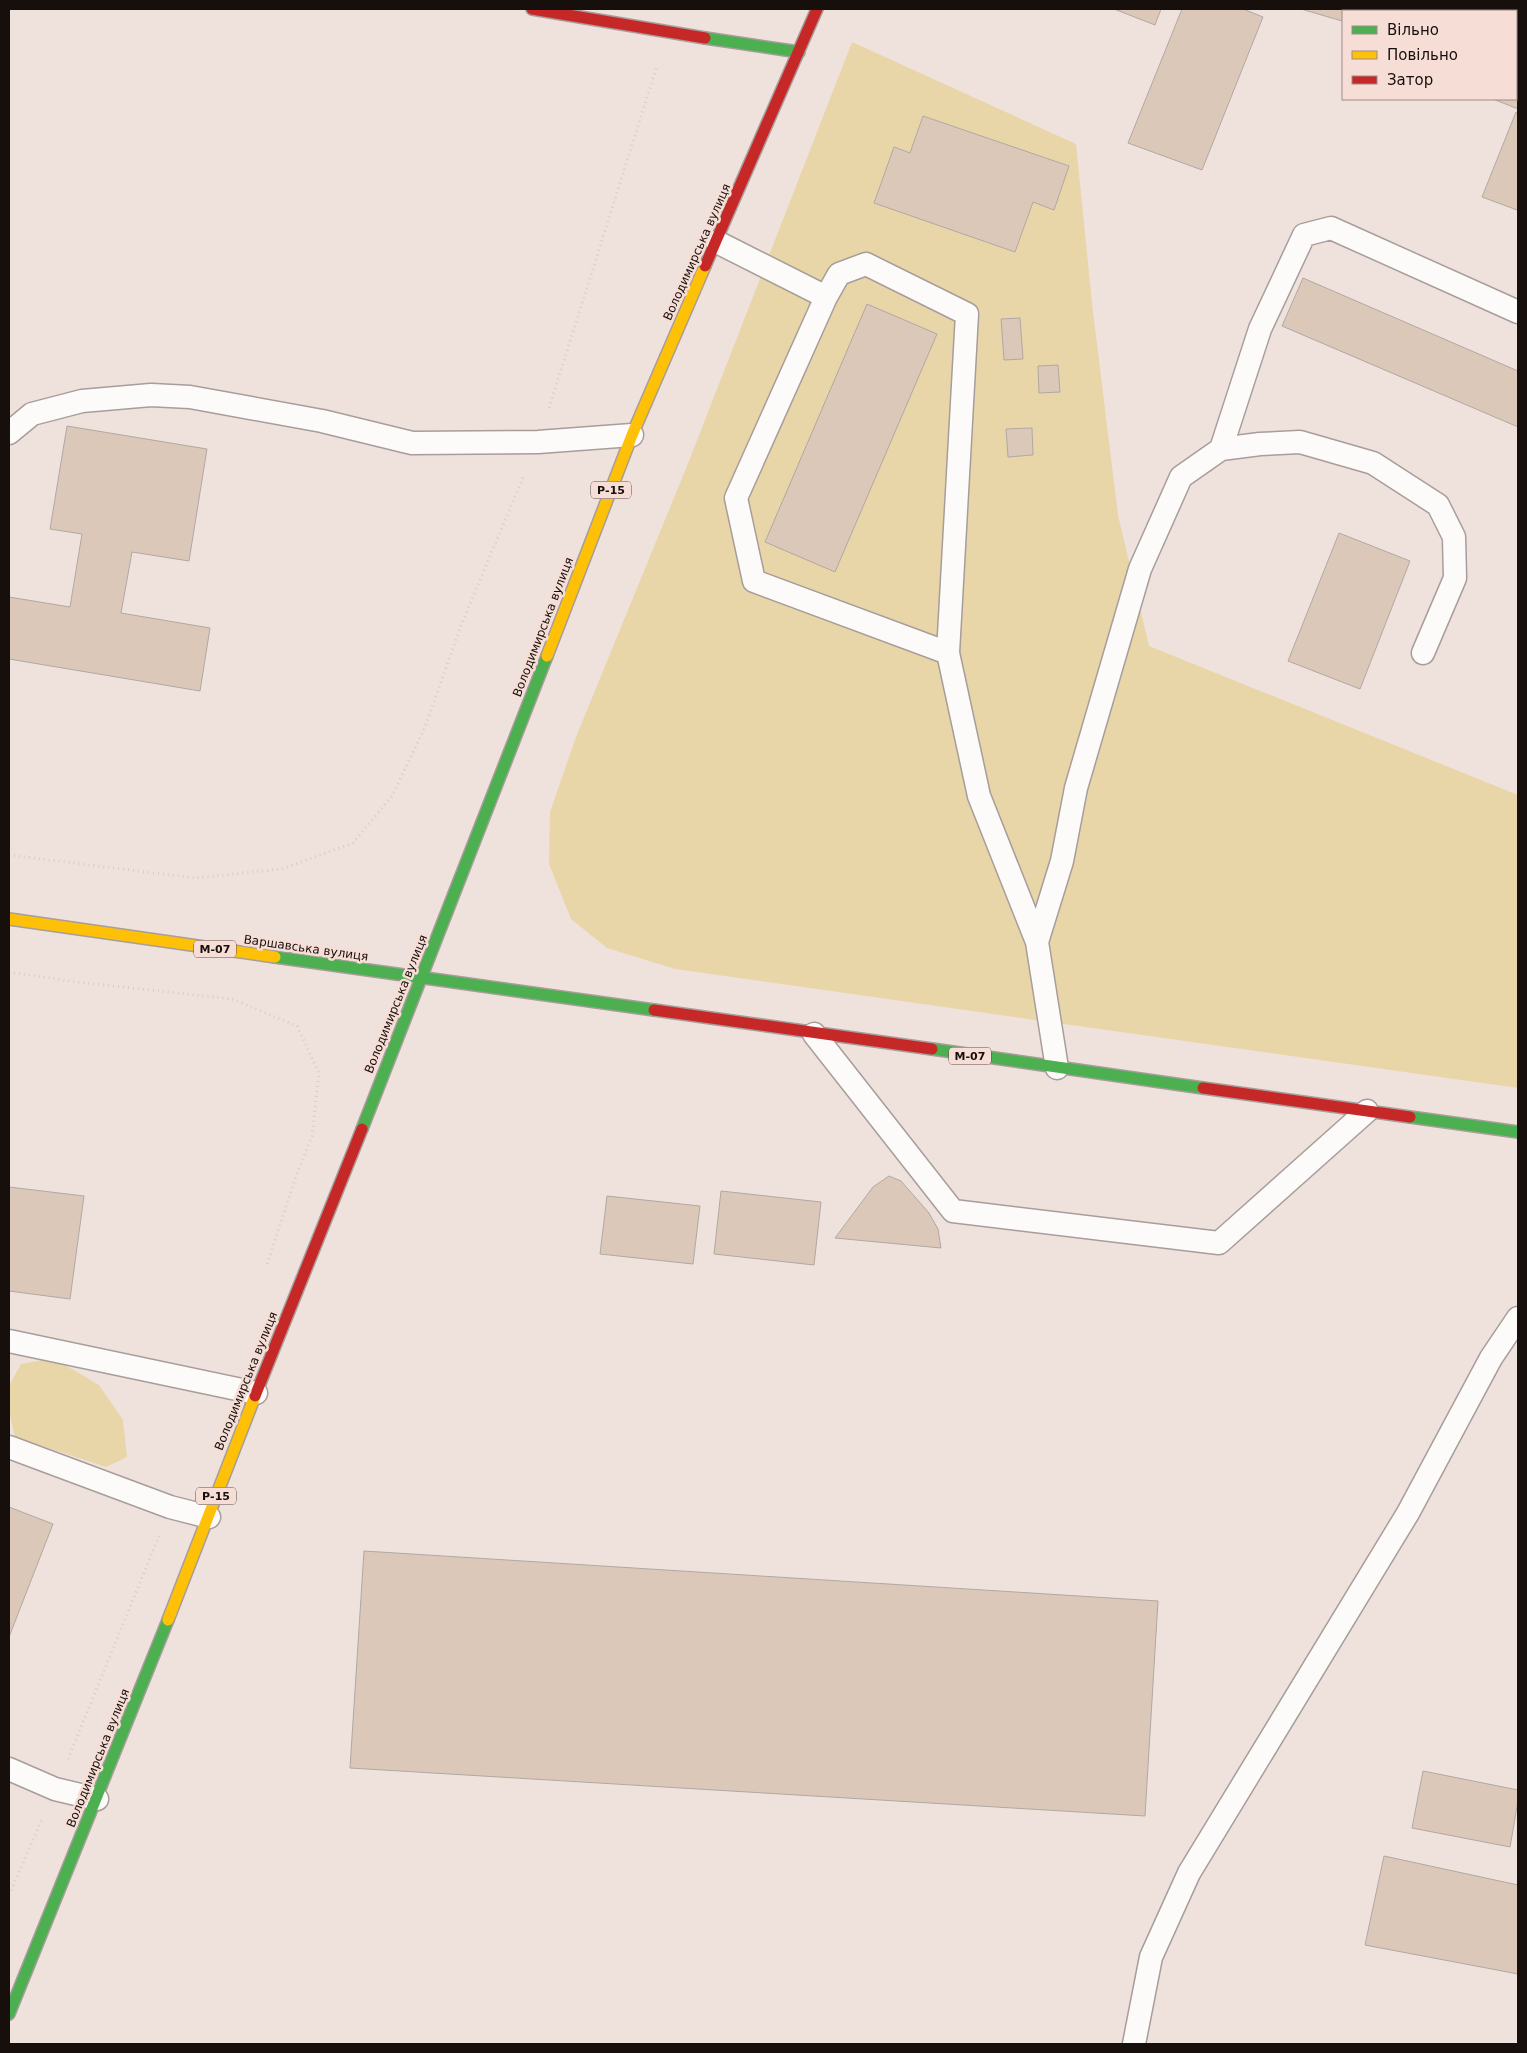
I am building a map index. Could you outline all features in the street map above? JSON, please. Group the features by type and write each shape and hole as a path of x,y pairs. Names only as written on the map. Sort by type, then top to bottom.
{"main road":[{"path":"532,9 668,33 800,52"},
{"name":"Володимирська вулиця","path":"9,2014 97,1799 256,1393 422,978 632,435 800,52 817,9"},
{"name":"Варшавська вулиця","path":"9,919 422,978"},
{"name":"М-07","path":"422,978 1518,1132"}],"lane":[{"path":"1221,450 1260,329 1304,235 1331,228 1518,312"},
{"path":"717,242 826,297"},
{"path":"948,653 754,581 736,498 826,297 839,274 866,264 967,314 948,653 979,796 1037,942 1057,1068"},
{"path":"9,433 32,414 74,403 151,396 190,398 322,421 412,443 538,442 632,435"},
{"path":"1037,942 1062,860 1076,788 1140,569 1181,477 1221,450 1260,444 1300,442 1373,463 1438,505 1454,537 1455,578 1423,653"},
{"path":"814,1034 953,1211 1219,1243 1367,1112"},
{"path":"1134,2044 1151,1957 1189,1873 1403,1521 1490,1358 1518,1318"},
{"path":"9,1341 256,1393"},
{"path":"9,1448 170,1507 208,1517"},
{"path":"9,1769 55,1789 97,1799"}],"path":[{"path":"9,855 195,878 282,869 353,843 392,796 425,728 462,623 538,442 668,33"}],"shaded area":[{"path":"852,42 1076,144 1092,303 1118,515 1149,646 1518,795 1518,1088 675,969 607,948 571,919 549,864 550,812 576,737 687,466"},
{"path":"53,1358 99,1385 123,1420 127,1457 106,1467 15,1437 9,1411 9,1386 21,1364"}],"building":[{"path":"1114,9 1161,9 1155,25"},
{"path":"1182,9 1243,9 1263,17 1202,170 1128,143"},
{"path":"1301,9 1345,9 1342,10 1342,21"},
{"path":"1517,74 1518,75 1518,109 1496,100 1517,100"},
{"path":"1516,112 1518,113 1517,210 1482,197"},
{"path":"923,116 1069,166 1054,210 1033,202 1015,252 874,203 894,147 910,153"},
{"path":"1303,278 1518,371 1518,427 1282,326"},
{"path":"867,304 937,334 835,572 765,542"},
{"path":"1020,318 1023,359 1004,360 1001,319"},
{"path":"1058,365 1060,392 1039,393 1038,366"},
{"path":"67,426 207,449 189,561 132,552 121,613 210,628 200,691 9,659 9,597 70,607 82,534 50,529"},
{"path":"1032,428 1033,455 1008,457 1006,429"},
{"path":"1339,533 1410,561 1360,689 1288,661"},
{"path":"889,1176 901,1181 929,1213 938,1229 941,1248 835,1238 873,1187"},
{"path":"9,1187 84,1196 70,1299 9,1291"},
{"path":"721,1191 821,1202 814,1265 714,1254"},
{"path":"607,1196 700,1206 693,1264 600,1254"},
{"path":"9,1507 53,1524 9,1637"},
{"path":"364,1551 1158,1601 1145,1816 350,1768"},
{"path":"1423,1771 1518,1790 1518,1801 1510,1847 1412,1828"},
{"path":"1384,1856 1518,1885 1518,1974 1365,1945"}],"traffic: fast":[{"path":"705,38 799,52"},
{"path":"362,1129 547,656"},
{"path":"275,957 654,1010"},
{"path":"932,1049 1203,1088"},
{"path":"1410,1117 1518,1132"},
{"path":"9,2014 168,1620"}],"traffic: slow":[{"path":"547,656 632,435 705,266"},
{"path":"9,919 275,957"},
{"path":"168,1620 255,1396"}],"traffic: jam":[{"path":"532,9 705,38"},
{"path":"705,266 817,9"},
{"path":"654,1010 932,1049"},
{"path":"1203,1088 1410,1117"},
{"path":"255,1396 362,1129"}]}
